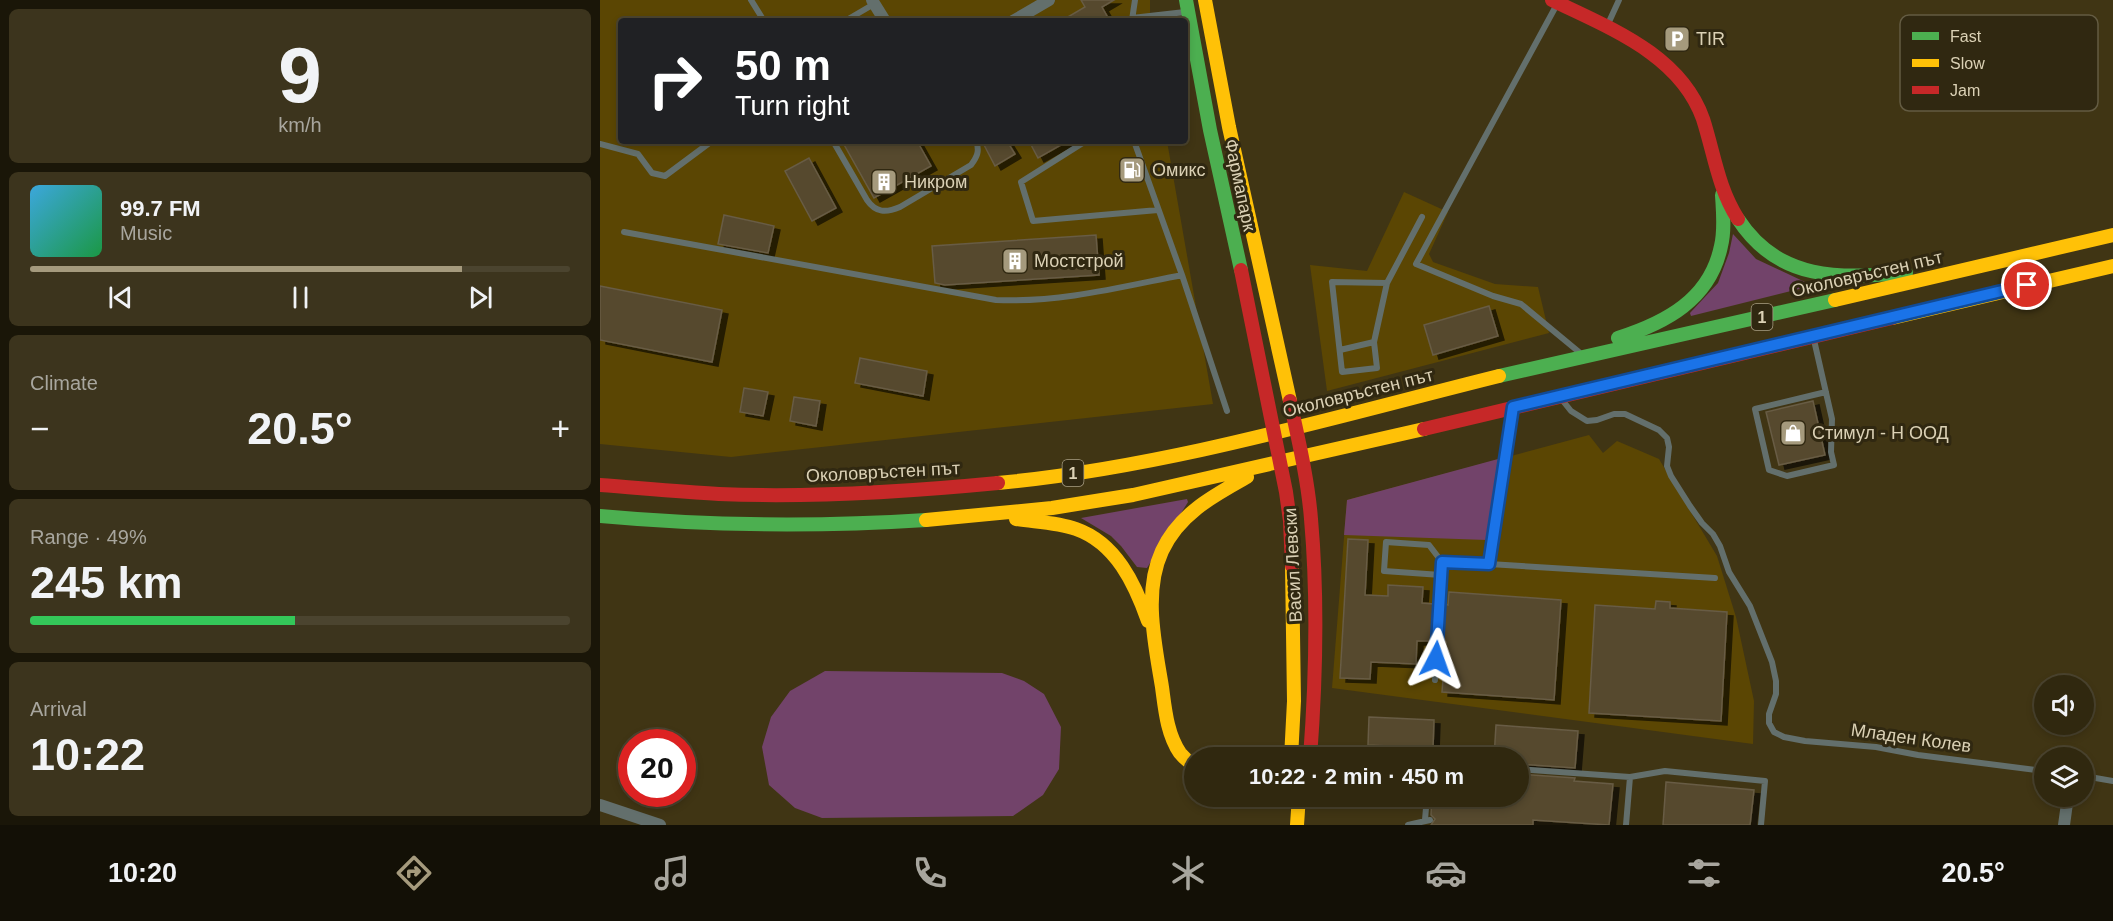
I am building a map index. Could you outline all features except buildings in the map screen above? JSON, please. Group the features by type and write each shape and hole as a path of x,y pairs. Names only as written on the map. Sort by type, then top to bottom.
{"main road":[{"name":"Фармапарк","path":"1205,0 1229,127 1284,373"},
{"path":"1555,2 1648,51 1672,69 1692,96 1704,125 1722,188 1743,227 1760,247 1780,261 1802,269 1860,277 1966,269"},
{"name":"Фармапарк","path":"1187,6 1207,119 1264,377"},
{"path":"1556,362 1644,329 1673,315 1694,296 1709,276 1719,255 1723,232 1722,188"},
{"name":"Околовръстен път","path":"600,485 719,494 805,495 897,491 1009,482 1097,470 1203,449 1556,362 1673,338 2113,235"},
{"name":"1","path":"600,516 678,522 774,525 888,522 1053,508 1266,466 2113,266"},
{"name":"Васил Левски","path":"1284,373 1305,474 1311,517 1315,614 1314,703 1311,747"},
{"name":"Васил Левски","path":"1264,377 1282,466 1290,521 1294,609 1294,700 1290,747"},
{"path":"1154,636 1155,577 1161,554 1172,533 1187,514 1205,500 1266,466"},
{"path":"990,514 1077,530 1102,544 1119,561 1132,581 1154,636 1171,734 1178,751 1184,756"},
{"path":"1298,825 1299,807"}],"street":[{"path":"1018,18 1049,0"},
{"path":"873,2 883,18"},
{"path":"600,805 660,825"},
{"path":"2064,825 2066,807"}],"lane":[{"path":"751,0 762,18"},
{"path":"1132,18 1135,0"},
{"path":"1606,28 1619,0"},
{"path":"849,18 873,2"},
{"path":"1416,264 1555,2"},
{"path":"1140,18 1187,6"},
{"path":"600,144 638,154 652,173 665,176 708,144"},
{"path":"835,144 867,200 872,207 881,212 900,207 971,165 976,158 977,144"},
{"path":"1081,144 1021,182 1033,220 1158,210"},
{"path":"1135,144 1227,411"},
{"path":"1387,283 1332,282 1342,372 1377,368 1374,342 1387,283 1422,217"},
{"path":"624,232 996,300 1060,298 1182,275"},
{"path":"1401,257 1493,296 1521,304 1578,352"},
{"path":"1813,336 1826,392 1832,419 1831,452 1834,465 1787,476 1769,470 1755,409 1826,392"},
{"path":"1340,350 1374,342"},
{"name":"Младен Колев","path":"1560,396 1571,411 1587,421 1614,414 1625,414 1659,430 1667,438 1669,447 1667,466 1671,476 1720,546 1729,572 1750,606 1773,662 1776,694 1769,714 1769,723 1774,732 1784,737 1805,741 1876,747 1918,755 2034,770"},
{"path":"1489,564 1513,407"},
{"path":"1435,680 1442,575 1442,562 1429,545 1386,542 1384,571 1442,575"},
{"path":"1442,562 1715,578"},
{"path":"1529,770 1630,777 1665,771 1765,781 1761,825"},
{"path":"1626,825 1630,777"},
{"path":"2094,778 2113,781"},
{"path":"1408,825 1428,820 1427,807"}],"shaded area":[{"path":"600,0 1150,0 1150,18 618,18 618,144 1168,144 1213,404 731,457 600,444"},
{"path":"1404,192 1448,212 1429,254 1433,262 1495,284 1538,287 1549,333 1327,391 1310,265 1367,271"},
{"path":"1733,234 1756,259 1805,282 1803,288 1691,316 1690,313 1718,283"},
{"path":"1589,435 1603,453 1617,441 1659,459 1717,556 1736,617 1754,701 1753,744 1332,688 1347,500"},
{"path":"1498,459 1487,540 1344,535 1347,500"},
{"path":"1187,499 1188,502 1147,568 1137,567 1111,536 1081,518"},
{"path":"825,671 1002,673 1024,681 1044,694 1061,727 1059,769 1043,795 1013,816 822,818 795,808 769,785 762,747 771,717 790,691"}],"traffic: fast":[{"path":"1186,0 1210,130 1241,270"},
{"path":"1618,338 1668,317 1683,307 1707,281 1715,265 1722,240 1722,195"},
{"path":"1738,219 1754,240 1772,255 1813,272 1858,276 1906,273"},
{"path":"1499,376 1835,300"},
{"path":"600,516 682,522 763,524 844,524 926,520"}],"traffic: slow":[{"path":"1205,0 1229,127 1290,401"},
{"path":"1835,300 2113,235"},
{"path":"1892,318 2113,266"},
{"path":"998,483 1061,475 1187,453 1313,424 1499,376"},
{"path":"926,520 1052,508 1133,495 1424,429"},
{"path":"1184,757 1172,738 1167,721 1154,636 1152,601 1156,567 1169,538 1187,516 1247,477"},
{"path":"1016,519 1076,529 1102,544 1122,566 1130,579 1148,621"},
{"path":"1292,566 1294,701 1292,747"},
{"path":"1297,825 1298,807"}],"traffic: jam":[{"path":"1552,0 1619,33 1660,60 1678,77 1692,96 1703,119 1721,183 1738,219"},
{"path":"1241,270 1286,492 1292,566"},
{"path":"1424,429 1892,318"},
{"path":"1290,401 1308,489 1315,579 1314,698 1311,747"},
{"path":"600,485 719,494 824,495 998,483"}],"place":[{"name":"TIR","path":"1677,39"},
{"name":"Омикс","path":"1132,170"},
{"name":"Никром","path":"884,182"},
{"name":"Мостстрой","path":"1015,261"},
{"name":"Стимул - Н ООД","path":"1793,433"}],"route":[{"path":"1436,659 1442,562 1489,564 1513,407 2027,285"}]}
